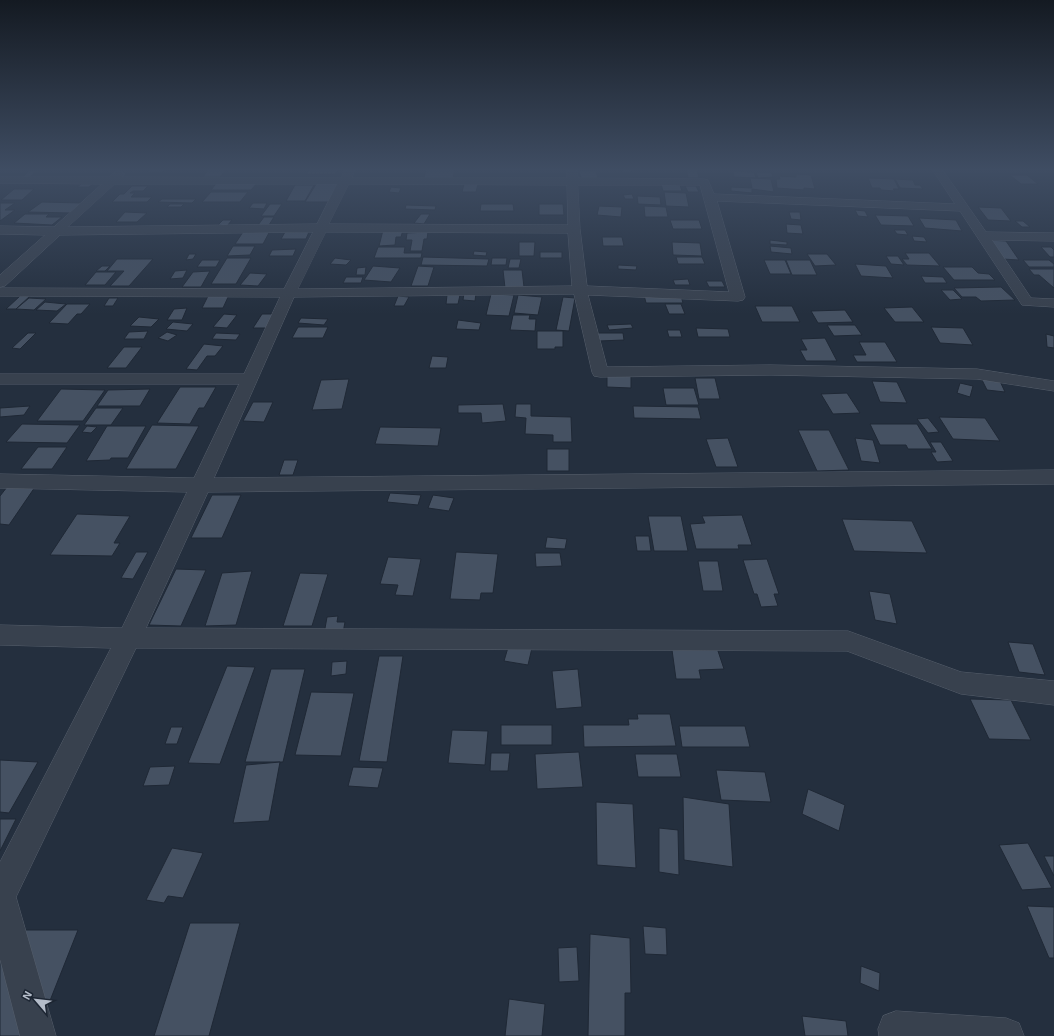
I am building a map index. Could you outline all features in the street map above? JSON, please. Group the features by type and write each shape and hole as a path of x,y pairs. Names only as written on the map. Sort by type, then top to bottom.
{"street":[{"path":"0,283 73,217"},
{"path":"0,895 129,638 174,540 202,485 288,293 327,217"},
{"path":"574,217 580,290 600,372 770,370 977,374 1054,386"},
{"path":"0,292 288,293 580,290 738,297 716,217"},
{"path":"969,217 1027,302 1054,303"},
{"path":"0,230 58,231 322,228 574,228"},
{"path":"982,236 1054,237"},
{"path":"0,379 250,379"},
{"path":"0,481 202,485 1054,476"},
{"path":"0,635 129,638 848,641 961,682 1054,693"},
{"path":"0,898 38,1036"},
{"path":"898,1036 896,1029 1006,1036"}],"building":[{"path":"21,217 62,217 52,225 14,223"},
{"path":"120,217 142,217 137,222 116,222"},
{"path":"264,217 274,217 269,225 258,225"},
{"path":"418,217 428,217 424,224 414,223"},
{"path":"791,217 801,217 801,220 791,219"},
{"path":"876,217 909,217 914,226 881,225"},
{"path":"986,217 1008,217 1011,221 988,220"},
{"path":"919,218 956,220 962,231 925,228"},
{"path":"223,220 232,220 227,226 218,225"},
{"path":"670,220 699,220 702,229 673,229"},
{"path":"1015,221 1023,221 1030,227 1022,227"},
{"path":"786,224 801,225 803,234 787,233"},
{"path":"383,230 403,230 401,237 396,237 395,245 379,246"},
{"path":"894,230 905,230 908,235 897,234"},
{"path":"270,231 263,244 235,244 243,232"},
{"path":"285,232 309,232 306,239 281,239"},
{"path":"428,232 427,239 424,239 422,251 410,251 412,240 406,240 407,233"},
{"path":"912,236 924,237 927,242 914,241"},
{"path":"602,237 622,237 624,246 603,246"},
{"path":"770,240 787,242 787,245 770,244"},
{"path":"988,240 1006,241 1019,260 1002,259"},
{"path":"519,242 535,242 534,256 519,256"},
{"path":"672,242 700,243 702,256 673,255"},
{"path":"233,246 255,246 250,255 227,256"},
{"path":"770,246 791,248 792,254 771,252"},
{"path":"378,247 405,247 404,253 422,253 421,258 374,258"},
{"path":"1041,247 1051,247 1054,250 1054,257 1050,257"},
{"path":"296,249 293,256 269,256 272,250"},
{"path":"474,251 487,252 486,256 473,255"},
{"path":"540,252 562,252 562,258 540,258"},
{"path":"905,253 929,253 940,266 907,265 902,259 909,259"},
{"path":"189,254 196,254 193,259 186,260"},
{"path":"807,254 827,254 836,265 815,266"},
{"path":"886,256 898,256 904,265 891,264"},
{"path":"423,257 489,259 487,266 421,265"},
{"path":"676,257 702,257 705,264 678,264"},
{"path":"227,258 251,258 236,284 211,284"},
{"path":"335,258 351,260 346,265 330,264"},
{"path":"492,258 507,258 506,265 491,265"},
{"path":"117,259 153,259 129,286 110,286 124,271 107,271"},
{"path":"510,259 521,259 519,268 508,268"},
{"path":"202,260 220,260 216,267 197,267"},
{"path":"764,260 785,260 791,274 770,274"},
{"path":"786,260 810,260 817,275 792,275"},
{"path":"1023,260 1049,260 1054,264 1054,267 1029,267"},
{"path":"855,264 886,266 893,278 861,276"},
{"path":"618,265 637,266 636,270 618,269"},
{"path":"102,266 110,266 105,271 96,271"},
{"path":"373,266 400,268 391,282 364,280"},
{"path":"418,266 434,267 428,286 411,286"},
{"path":"366,267 365,275 356,275 357,268"},
{"path":"943,267 972,267 978,273 989,274 995,280 954,280"},
{"path":"1029,269 1054,269 1054,288 1039,275 1034,275"},
{"path":"187,270 183,278 170,279 175,271"},
{"path":"503,270 522,270 524,287 505,288"},
{"path":"210,271 201,287 182,287 193,272"},
{"path":"96,272 116,272 105,285 85,285"},
{"path":"250,273 267,274 258,286 240,285"},
{"path":"921,276 943,277 947,283 925,283"},
{"path":"346,277 363,277 361,283 343,283"},
{"path":"688,279 690,285 675,285 673,280"},
{"path":"706,281 722,281 725,287 709,287"},
{"path":"1001,287 1015,300 981,301 976,297 962,297 954,288"},
{"path":"941,290 953,290 962,299 950,300"},
{"path":"464,293 476,293 475,301 463,300"},
{"path":"491,294 514,295 509,316 486,315"},
{"path":"229,295 223,308 202,308 208,296"},
{"path":"447,295 460,295 458,304 446,304"},
{"path":"518,295 542,297 538,315 514,313"},
{"path":"644,295 681,296 683,303 646,303"},
{"path":"20,296 30,296 16,309 6,309"},
{"path":"398,296 409,297 404,306 394,306"},
{"path":"563,297 575,298 569,331 556,330"},
{"path":"29,298 46,299 34,310 16,309"},
{"path":"109,298 118,298 113,306 104,306"},
{"path":"45,302 66,304 57,311 36,310"},
{"path":"67,304 90,304 81,314 77,314 68,324 49,323"},
{"path":"665,304 681,304 685,314 669,314"},
{"path":"755,306 792,306 800,322 762,322"},
{"path":"912,307 924,322 895,322 884,308"},
{"path":"187,308 182,320 167,320 174,309"},
{"path":"845,310 853,322 818,323 811,311"},
{"path":"224,314 237,315 227,328 213,327"},
{"path":"262,314 276,314 268,328 253,328"},
{"path":"513,315 530,315 529,319 536,319 535,331 510,330"},
{"path":"139,317 159,319 151,327 130,326"},
{"path":"301,318 328,319 324,325 298,323"},
{"path":"458,320 481,323 479,330 456,329"},
{"path":"173,322 193,324 187,331 166,329"},
{"path":"631,324 633,328 609,330 607,325"},
{"path":"827,325 855,325 862,335 834,336"},
{"path":"298,327 328,327 323,338 292,338"},
{"path":"931,327 963,328 973,345 940,343"},
{"path":"696,328 728,329 730,337 698,337"},
{"path":"667,330 680,330 682,337 669,337"},
{"path":"148,331 144,339 124,339 129,332"},
{"path":"537,331 563,331 563,347 555,347 555,349 537,349"},
{"path":"167,332 177,335 168,341 158,338"},
{"path":"28,333 36,333 20,349 12,348"},
{"path":"216,333 240,334 236,340 212,339"},
{"path":"598,333 623,333 624,340 599,341"},
{"path":"1046,334 1054,336 1054,348 1047,347"},
{"path":"825,338 837,361 806,361 800,350 807,350 801,339"},
{"path":"859,342 885,342 897,362 857,362 853,355 866,355"},
{"path":"204,344 223,346 215,356 207,356 197,370 186,369"},
{"path":"124,347 142,347 126,368 107,368"},
{"path":"432,356 448,357 446,368 429,368"},
{"path":"607,376 631,376 631,388 607,387"},
{"path":"695,378 715,378 720,399 699,399"},
{"path":"981,378 999,379 1005,392 987,390"},
{"path":"349,379 342,409 312,410 321,380"},
{"path":"872,381 897,382 907,403 880,402"},
{"path":"960,383 973,386 970,397 957,393"},
{"path":"180,387 216,387 204,408 199,408 190,424 157,423"},
{"path":"663,388 694,388 699,405 666,405"},
{"path":"61,389 105,390 83,421 37,421"},
{"path":"150,389 140,406 97,406 108,390"},
{"path":"847,393 860,413 833,414 821,394"},
{"path":"253,402 273,402 264,422 243,421"},
{"path":"503,404 506,421 482,423 481,413 458,413 458,405"},
{"path":"516,404 531,404 531,416 571,417 572,442 553,442 553,435 525,434 526,418 515,417"},
{"path":"30,406 24,415 0,417 0,408"},
{"path":"633,406 698,407 701,419 634,418"},
{"path":"96,408 123,408 111,425 84,425"},
{"path":"939,417 985,418 1000,441 953,439"},
{"path":"928,418 939,432 928,433 917,419"},
{"path":"22,424 80,425 67,443 6,442"},
{"path":"870,424 917,424 932,449 908,449 906,445 880,445"},
{"path":"152,425 199,426 176,469 126,469"},
{"path":"87,426 97,427 91,433 82,432"},
{"path":"107,426 146,426 128,458 111,458 110,460 86,461"},
{"path":"380,427 441,428 438,446 375,444"},
{"path":"798,430 829,430 849,470 817,471"},
{"path":"728,438 738,467 716,467 706,439"},
{"path":"855,438 873,440 880,463 861,461"},
{"path":"930,442 941,442 953,461 937,462 931,452 936,452"},
{"path":"38,447 67,447 52,469 21,469"},
{"path":"547,449 569,449 569,471 547,471"},
{"path":"284,460 298,460 293,475 279,475"},
{"path":"7,487 35,487 9,525 0,524 0,496"},
{"path":"390,493 421,495 418,505 387,502"},
{"path":"212,495 241,495 222,538 191,538"},
{"path":"433,495 454,498 449,511 428,508"},
{"path":"77,514 130,516 114,543 120,543 112,556 50,555"},
{"path":"742,515 752,545 738,545 739,549 696,549 690,524 705,523 702,516"},
{"path":"648,516 681,516 688,551 654,551"},
{"path":"842,519 912,521 927,553 854,551"},
{"path":"635,536 649,536 651,551 637,551"},
{"path":"547,537 567,539 565,549 545,548"},
{"path":"136,552 148,552 133,579 121,578"},
{"path":"456,552 498,554 493,593 481,593 480,600 450,599"},
{"path":"535,553 560,553 562,566 536,567"},
{"path":"388,557 421,559 413,596 395,595 398,585 380,584"},
{"path":"767,559 779,594 774,594 778,606 761,607 757,594 754,594 743,560"},
{"path":"698,561 718,561 723,591 703,591"},
{"path":"176,569 206,570 181,626 149,625"},
{"path":"252,571 236,625 205,626 222,573"},
{"path":"300,573 328,574 312,626 283,626"},
{"path":"869,591 890,594 897,624 875,620"},
{"path":"338,616 337,622 345,622 343,633 324,634 327,617"},
{"path":"1008,642 1033,644 1045,675 1019,672"},
{"path":"509,644 532,648 528,665 504,661"},
{"path":"717,648 724,669 699,670 701,679 676,679 672,650"},
{"path":"379,656 403,656 387,762 359,761"},
{"path":"347,661 346,674 331,676 332,662"},
{"path":"227,666 255,667 220,764 188,763"},
{"path":"271,669 305,669 283,762 245,762"},
{"path":"578,669 582,707 556,709 552,671"},
{"path":"311,692 354,693 341,756 295,755"},
{"path":"970,699 1011,700 1031,740 989,739"},
{"path":"637,714 670,714 676,746 584,747 583,725 629,725 628,719 638,719"},
{"path":"501,725 552,725 552,745 501,745"},
{"path":"679,726 745,726 750,747 682,747"},
{"path":"171,727 183,727 177,744 165,744"},
{"path":"452,730 488,731 485,765 448,763"},
{"path":"579,752 583,787 537,789 535,754"},
{"path":"491,753 510,753 508,771 490,771"},
{"path":"635,754 677,754 681,777 638,777"},
{"path":"0,760 38,762 9,813 0,812"},
{"path":"280,762 269,821 233,823 246,765"},
{"path":"175,766 169,785 143,786 150,767"},
{"path":"353,767 383,768 378,788 348,786"},
{"path":"716,770 765,772 771,802 721,800"},
{"path":"808,789 845,805 839,831 802,814"},
{"path":"683,797 729,804 733,867 684,860"},
{"path":"596,802 633,804 636,868 597,865"},
{"path":"0,819 16,819 0,851"},
{"path":"659,828 678,830 679,875 659,872"},
{"path":"1028,843 1052,888 1022,890 999,845"},
{"path":"172,848 203,853 183,898 168,896 164,903 146,900"},
{"path":"1044,856 1054,856 1054,876"},
{"path":"1027,906 1054,907 1054,958 1049,958"},
{"path":"190,923 240,923 209,1036 154,1036"},
{"path":"643,926 666,928 667,955 645,954"},
{"path":"15,930 78,930 36,1036 0,1036 0,961"},
{"path":"590,934 630,938 631,993 625,993 625,1036 588,1036"},
{"path":"577,947 579,981 559,982 558,948"},
{"path":"861,966 880,973 879,991 860,983"},
{"path":"509,999 545,1004 542,1036 505,1036"},
{"path":"802,1016 846,1021 848,1036 805,1036"}]}
